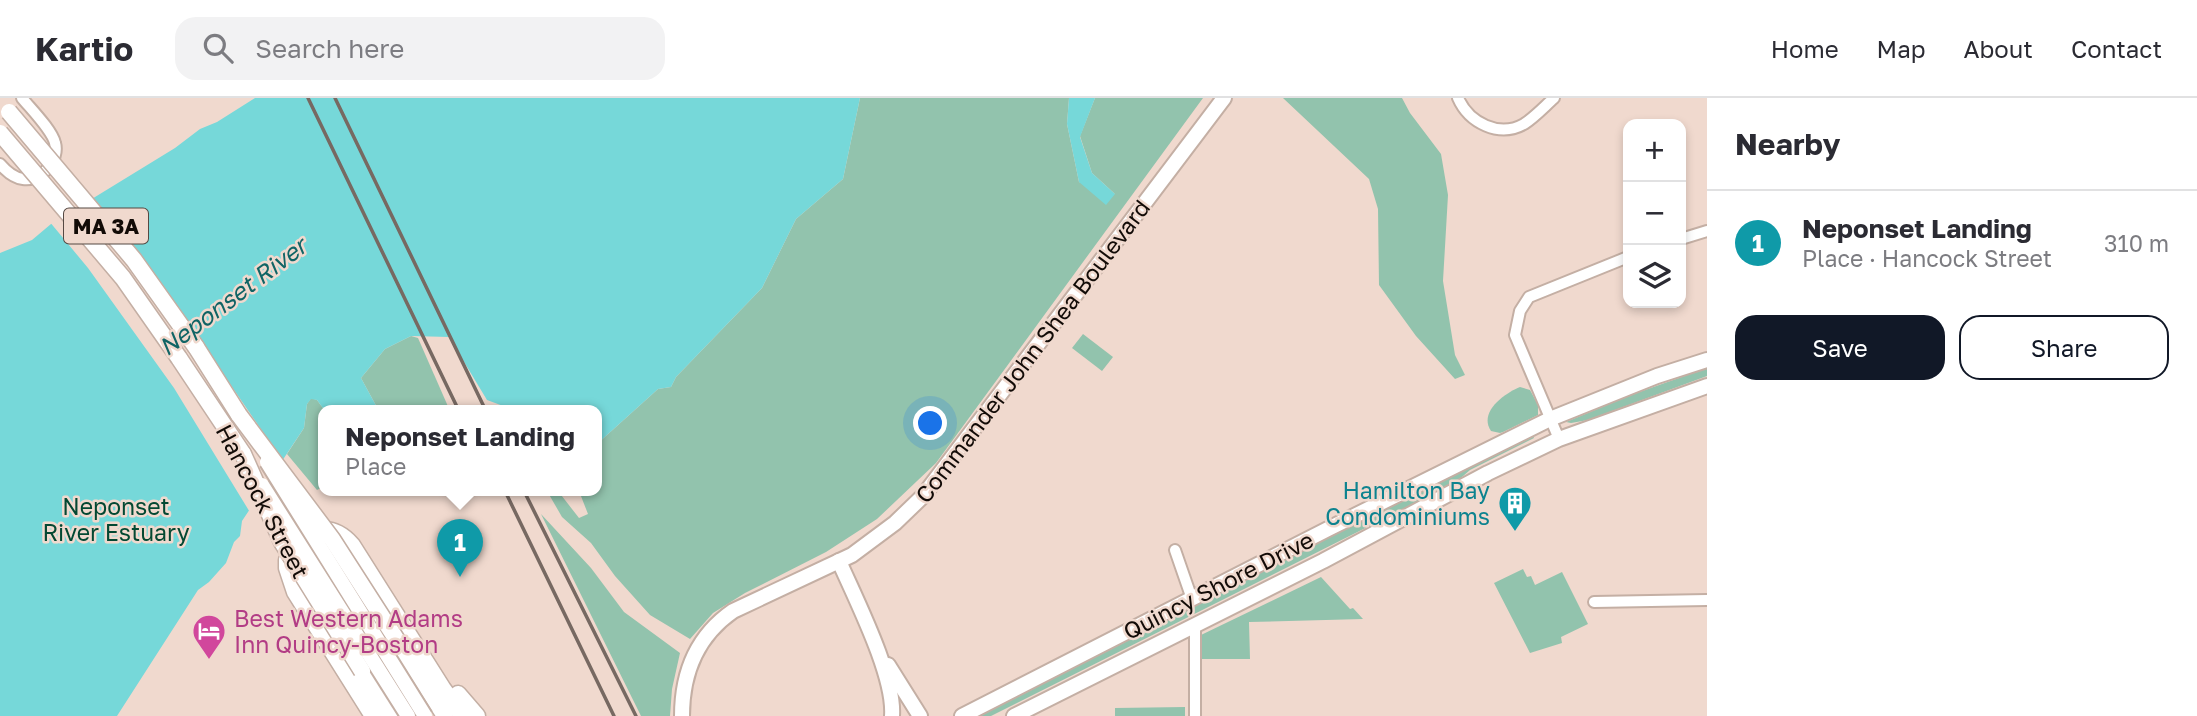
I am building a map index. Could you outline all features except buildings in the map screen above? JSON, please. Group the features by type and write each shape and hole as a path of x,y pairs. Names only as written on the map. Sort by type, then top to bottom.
{"main road":[{"name":"Commander John Shea Boulevard","path":"682,716 688,673 693,658 711,628 733,611 839,561 881,535 923,496 1224,98"},
{"name":"Hancock Street","path":"4,107 134,260 196,346 239,415 406,643 444,716"},
{"name":"Hancock Street","path":"0,133 129,285 179,358 243,454 282,542 390,716"},
{"name":"Quincy Shore Drive","path":"962,716 1550,419 1657,376 1707,360"},
{"name":"Quincy Shore Drive","path":"1014,716 1332,557 1488,473 1559,439 1707,386"},
{"path":"239,415 425,716"},
{"path":"243,454 408,716"},
{"path":"373,716 295,593 287,568 291,552 307,537 321,530 328,529 345,537 352,545 406,643 463,716"},
{"path":"839,561 891,689 892,716"},
{"path":"406,643 477,716"},
{"path":"876,647 920,716"}],"street":[{"path":"0,164 14,176 25,180 45,171 55,156 56,145 53,137 22,98"},
{"path":"1458,98 1481,125 1504,130 1523,124 1554,98"},
{"path":"1686,237 1707,231"},
{"path":"1559,439 1515,335 1520,311 1530,297 1623,259"},
{"path":"1175,550 1192,599"},
{"path":"1594,602 1707,600"},
{"path":"1195,626 1195,716"}],"green space":[{"path":"860,98 1069,98 1067,124 1079,182 1115,194 1092,173 1080,136 1095,98 1203,98 936,463 877,519 826,552 745,593 713,613 690,639 650,615 615,576 591,543 562,517 550,496 562,496 579,518 588,514 581,496 602,496 602,439 658,389 671,387 676,377 762,288 796,219 843,179"},
{"path":"1283,98 1402,98 1441,154 1448,195 1443,281 1455,355 1465,375 1455,379 1416,336 1379,285 1378,209 1369,179"},
{"path":"1083,334 1113,357 1102,371 1072,348"},
{"path":"411,336 418,338 447,405 376,405 361,378 385,349"},
{"path":"1707,368 1707,376 1588,420 1566,422 1631,395"},
{"path":"1520,387 1530,390 1538,405 1538,415 1503,432 1491,431 1488,417 1491,410 1507,394"},
{"path":"311,398 321,405 318,405 317,490 287,454 304,428 307,404"},
{"path":"1533,435 1534,438 1470,470 1455,483 991,716 974,716"},
{"path":"541,514 591,568 624,612 680,653 672,689 670,716 641,716"},
{"path":"1523,569 1527,577 1531,576 1535,585 1562,572 1588,624 1561,637 1562,643 1530,653 1494,583"},
{"path":"1321,577 1350,609 1353,608 1363,619 1249,622 1250,659 1202,659 1201,635"},
{"path":"1185,707 1185,716 1115,716 1115,708"}],"water":[{"name":"Neponset River","path":"255,98 860,98 843,179 796,219 762,288 676,377 671,387 658,389 602,439 602,405 501,405 487,400 449,337 411,336 385,349 361,378 376,405 321,405 317,400 311,399 307,404 304,428 242,521 240,536 234,542 226,563 198,590 117,716 0,716 0,253 32,240 51,224 175,148 200,129 217,122"},
{"path":"1069,98 1095,98 1080,137 1092,173 1115,194 1106,205 1079,182 1067,124"}],"pier":[{"path":"91,197 215,362 284,463 251,514 174,388 88,268 49,221"}],"railway":[{"path":"308,98 456,405"},
{"path":"335,98 483,405"},
{"path":"507,496 614,716"},
{"path":"526,496 636,716"}],"place":[{"name":"Hamilton Bay Condominiums","path":"1515,533"},
{"name":"Neponset Landing","path":"460,577"},
{"name":"Best Western Adams Inn Quincy-Boston","path":"209,661"}],"park label":[{"name":"Neponset River Estuary","path":"116,519"}]}
